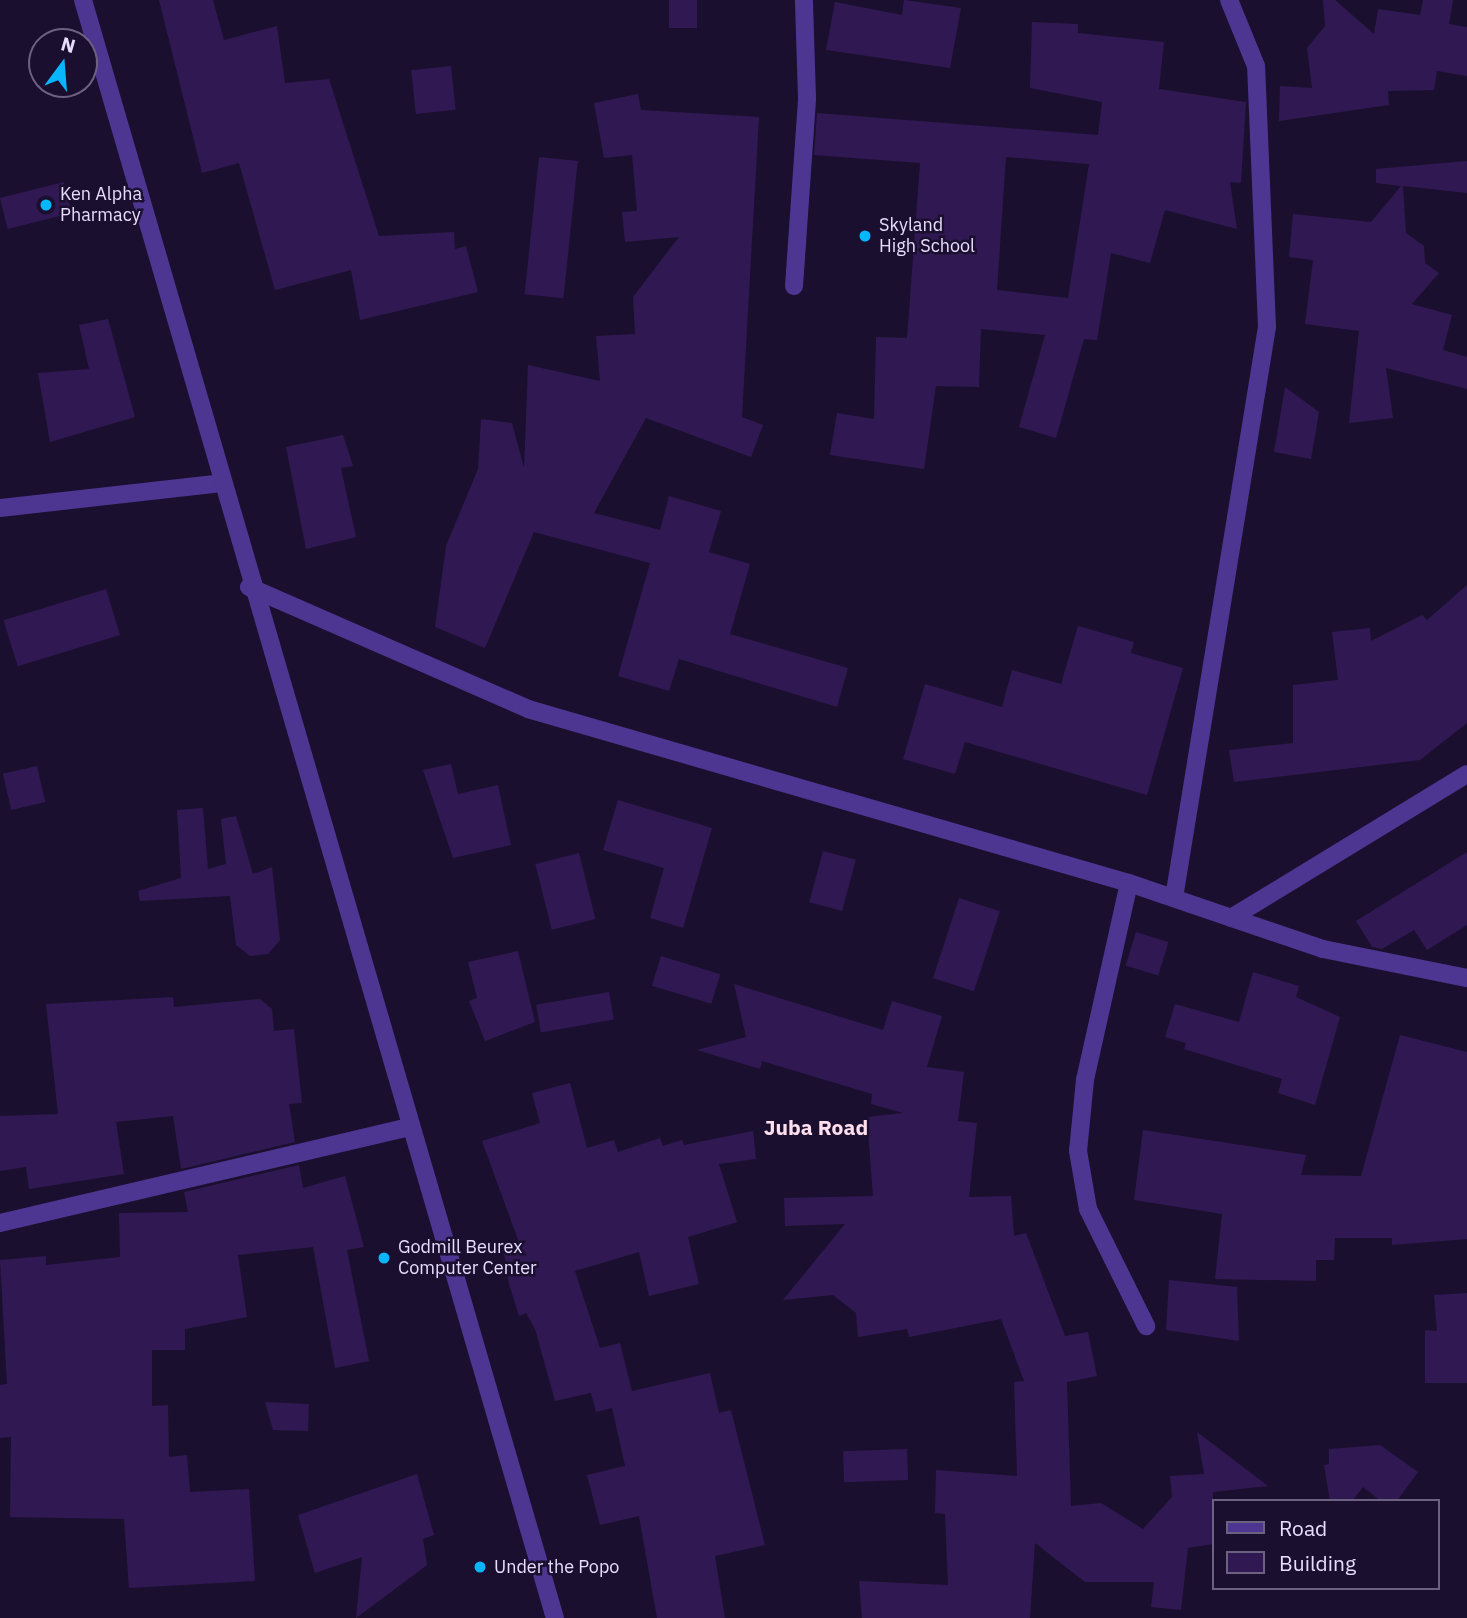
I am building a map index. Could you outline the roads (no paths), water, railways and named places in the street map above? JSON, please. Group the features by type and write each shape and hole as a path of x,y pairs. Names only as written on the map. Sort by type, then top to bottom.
{"street":[{"path":"83,0 222,483 249,587 555,1618"},
{"path":"794,286 807,98 804,0"},
{"path":"1174,898 1267,327 1256,66 1229,0"},
{"path":"0,508 222,483"},
{"path":"249,587 528,709 1129,883 1323,949 1467,978"},
{"path":"1231,918 1467,774"},
{"path":"1129,883 1085,1080 1078,1151 1088,1209 1146,1326"},
{"path":"0,1223 410,1127"}],"place":[{"name":"Ken Alpha Pharmacy","path":"46,205"},
{"name":"Skyland High School","path":"865,236"},
{"name":"Godmill Beurex Computer Center","path":"384,1258"},
{"name":"Under the Popo","path":"480,1567"}],"district":[{"name":"Juba Road","path":"816,1127"}]}
